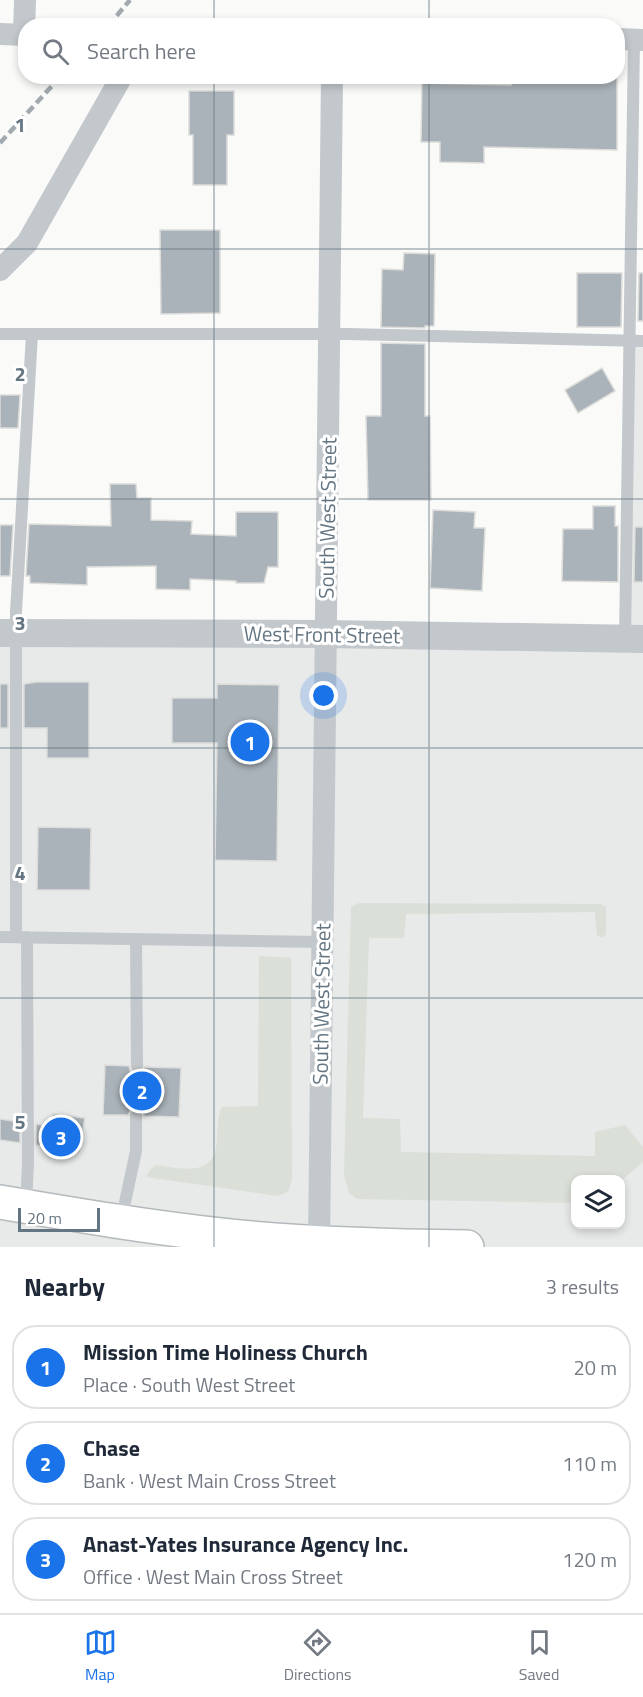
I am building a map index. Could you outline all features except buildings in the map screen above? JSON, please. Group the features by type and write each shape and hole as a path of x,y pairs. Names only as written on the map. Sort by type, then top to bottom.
{"highway":[{"path":"13,1204 121,1222 319,1245 467,1247"}],"street":[{"path":"25,0 25,18"},
{"path":"0,34 18,34"},
{"path":"0,270 27,243 117,84"},
{"name":"South West Street","path":"319,1245 332,84"},
{"name":"West Front Street","path":"8,633 326,634 634,639"}],"lane":[{"path":"632,39 630,341 634,639"},
{"path":"0,334 330,334 643,341"},
{"path":"13,1204 28,1164 8,633 32,334"},
{"path":"0,937 322,942"},
{"path":"136,939 137,1066"},
{"path":"121,1222 136,1151 136,1116"}],"shaded area":[{"path":"630,341 643,341 643,1247 0,1247 0,631 624,639"},
{"path":"359,903 600,904 606,907 606,934 602,938 597,935 595,912 406,914 404,938 369,938 363,1118 400,1119 401,1152 595,1156 595,1132 625,1125 643,1147 643,1162 625,1178 625,1175 571,1175 571,1203 357,1199 349,1193 344,1175 351,907"},
{"path":"259,956 291,958 292,1180 288,1192 278,1196 146,1177 156,1165 187,1169 204,1165 211,1160 215,1151 218,1118 222,1107 258,1106"}],"railway":[{"path":"115,18 130,0"},
{"path":"0,143 54,84"}],"place":[{"name":"Mission Time Holiness Church","path":"250,742"},
{"name":"Chase","path":"142,1091"},
{"name":"Anast-Yates Insurance Agency Inc.","path":"61,1137"}]}
